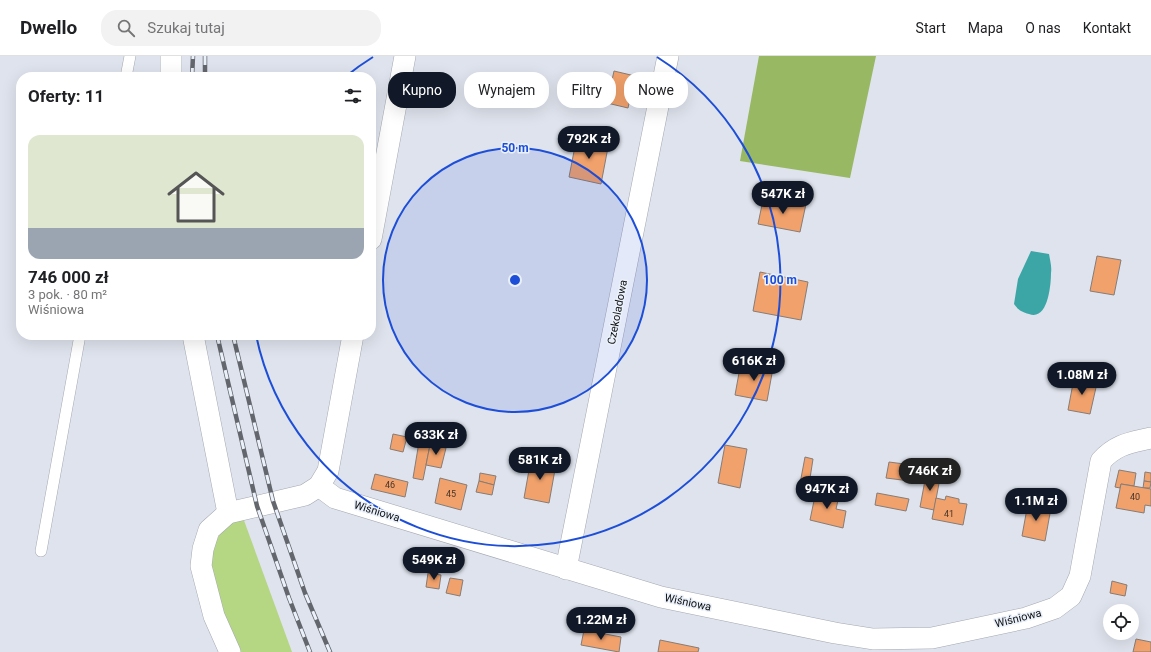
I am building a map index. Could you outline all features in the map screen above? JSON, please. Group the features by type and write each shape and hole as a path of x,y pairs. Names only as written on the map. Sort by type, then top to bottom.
{"street":[{"path":"171,56 171,72"},
{"path":"376,212 405,56"},
{"name":"Czekoladowa","path":"566,569 668,56"},
{"path":"194,340 228,512"},
{"path":"230,652 214,616 201,566 203,549 209,530 228,512 305,495 319,486 328,471 352,340"},
{"name":"Wiśniowa","path":"319,486 335,498 661,597 835,634 873,639 932,638 1026,618 1055,608 1071,596 1080,576 1101,461 1110,451 1124,444 1151,438"}],"lane":[{"path":"127,72 130,56"},
{"path":"41,551 79,340"}],"green space":[{"path":"759,56 876,56 850,178 740,161"},
{"path":"242,515 292,652 238,652 213,593 209,564 213,547 222,530"}],"water":[{"path":"1031,251 1049,254 1051,268 1047,301 1040,312 1035,315 1022,312 1014,304 1018,279"}],"building":[{"path":"614,71 624,73 624,107 616,105 616,72"},
{"path":"577,136 609,142 601,184 569,177"},
{"path":"763,200 781,204 781,200 806,204 800,232 758,224"},
{"path":"1097,256 1121,260 1114,295 1090,291"},
{"path":"760,272 808,282 801,320 753,311"},
{"path":"741,362 773,368 767,401 735,395"},
{"path":"1074,378 1097,383 1090,414 1068,410"},
{"path":"393,434 407,437 403,452 390,449"},
{"path":"419,442 430,445 423,480 413,478"},
{"path":"430,445 446,448 441,468 426,465"},
{"path":"725,445 747,449 740,488 718,483"},
{"path":"805,457 813,459 808,491 799,489"},
{"path":"531,459 556,464 549,503 524,498"},
{"path":"889,462 912,465 910,481 886,478"},
{"path":"1119,470 1136,473 1134,486 1121,484 1120,488 1115,487"},
{"path":"1145,472 1151,473 1151,482 1144,481"},
{"path":"480,473 496,476 494,485 479,481"},
{"path":"375,474 408,482 405,497 371,489"},
{"path":"926,475 940,478 934,510 920,507"},
{"path":"440,478 467,485 461,510 435,503"},
{"path":"479,481 494,485 492,495 476,492"},
{"path":"1144,481 1151,482 1150,488 1143,488"},
{"path":"1121,484 1151,489 1151,506 1145,505 1144,513 1116,508"},
{"path":"816,491 839,496 836,509 846,511 843,528 810,520"},
{"path":"877,493 909,499 906,511 875,505"},
{"path":"946,496 959,499 959,503 967,504 963,525 932,519 936,498 945,500"},
{"path":"1028,503 1051,508 1045,541 1022,536"},
{"path":"428,573 441,575 439,589 426,587"},
{"path":"450,578 463,580 460,596 446,593"},
{"path":"1112,581 1127,585 1125,596 1110,593"},
{"path":"584,630 621,637 619,652 581,645"},
{"path":"660,640 699,648 698,652 658,652"},
{"path":"1136,640 1151,642 1151,652 1133,652"}],"railway":[{"path":"192,72 193,56"},
{"path":"205,56 205,72"},
{"path":"218,340 257,506 289,598 310,652"},
{"path":"234,340 273,501 305,593 330,652"}]}
